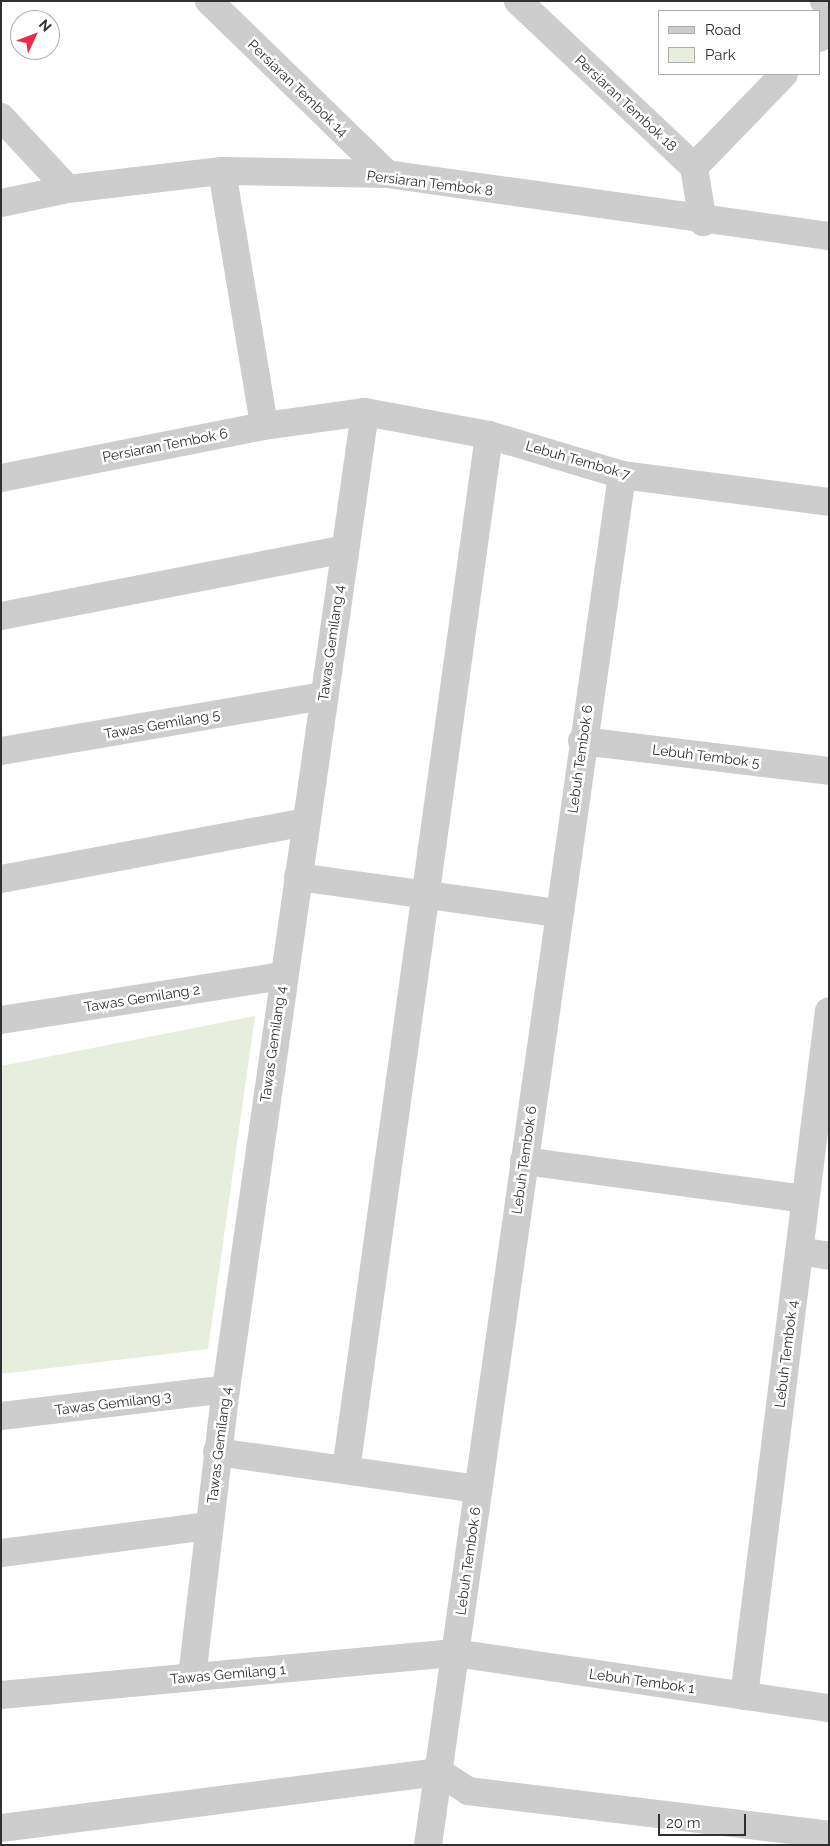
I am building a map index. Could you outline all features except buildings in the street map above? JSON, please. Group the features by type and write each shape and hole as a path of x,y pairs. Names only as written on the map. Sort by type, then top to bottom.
{"street":[{"name":"Persiaran Tembok 14","path":"209,1 387,174"},
{"name":"Persiaran Tembok 18","path":"518,1 694,167"},
{"path":"824,1 829,7"},
{"path":"820,37 829,28"},
{"path":"703,222 694,167 783,75"},
{"path":"1,117 68,189"},
{"name":"Persiaran Tembok 8","path":"1,203 68,189 222,171 387,174 703,222 829,236"},
{"path":"222,171 264,426"},
{"name":"Lebuh Tembok 7","path":"329,414 365,412 489,435 622,475 829,502"},
{"name":"Tawas Gemilang 4","path":"192,1678 226,1389 283,976 365,412"},
{"name":"Persiaran Tembok 6","path":"1,478 329,414"},
{"path":"346,1470 489,435"},
{"name":"Lebuh Tembok 6","path":"428,1845 582,741 622,475"},
{"path":"1,616 345,549"},
{"name":"Tawas Gemilang 5","path":"1,751 324,696"},
{"name":"Lebuh Tembok 5","path":"582,741 829,771"},
{"path":"1,879 305,822"},
{"path":"298,877 558,914"},
{"name":"Tawas Gemilang 2","path":"1,1020 283,976"},
{"name":"Lebuh Tembok 4","path":"744,1696 829,1011"},
{"path":"524,1161 805,1200"},
{"path":"799,1251 829,1256"},
{"name":"Tawas Gemilang 3","path":"1,1416 226,1389"},
{"path":"218,1452 478,1489"},
{"path":"1,1552 209,1526"},
{"name":"Lebuh Tembok 1","path":"455,1653 829,1708"},
{"name":"Tawas Gemilang 1","path":"1,1695 455,1653"},
{"path":"1,1828 439,1772 468,1791 828,1831"}],"green space":[{"path":"255,1016 208,1349 1,1374 1,1066"}]}
